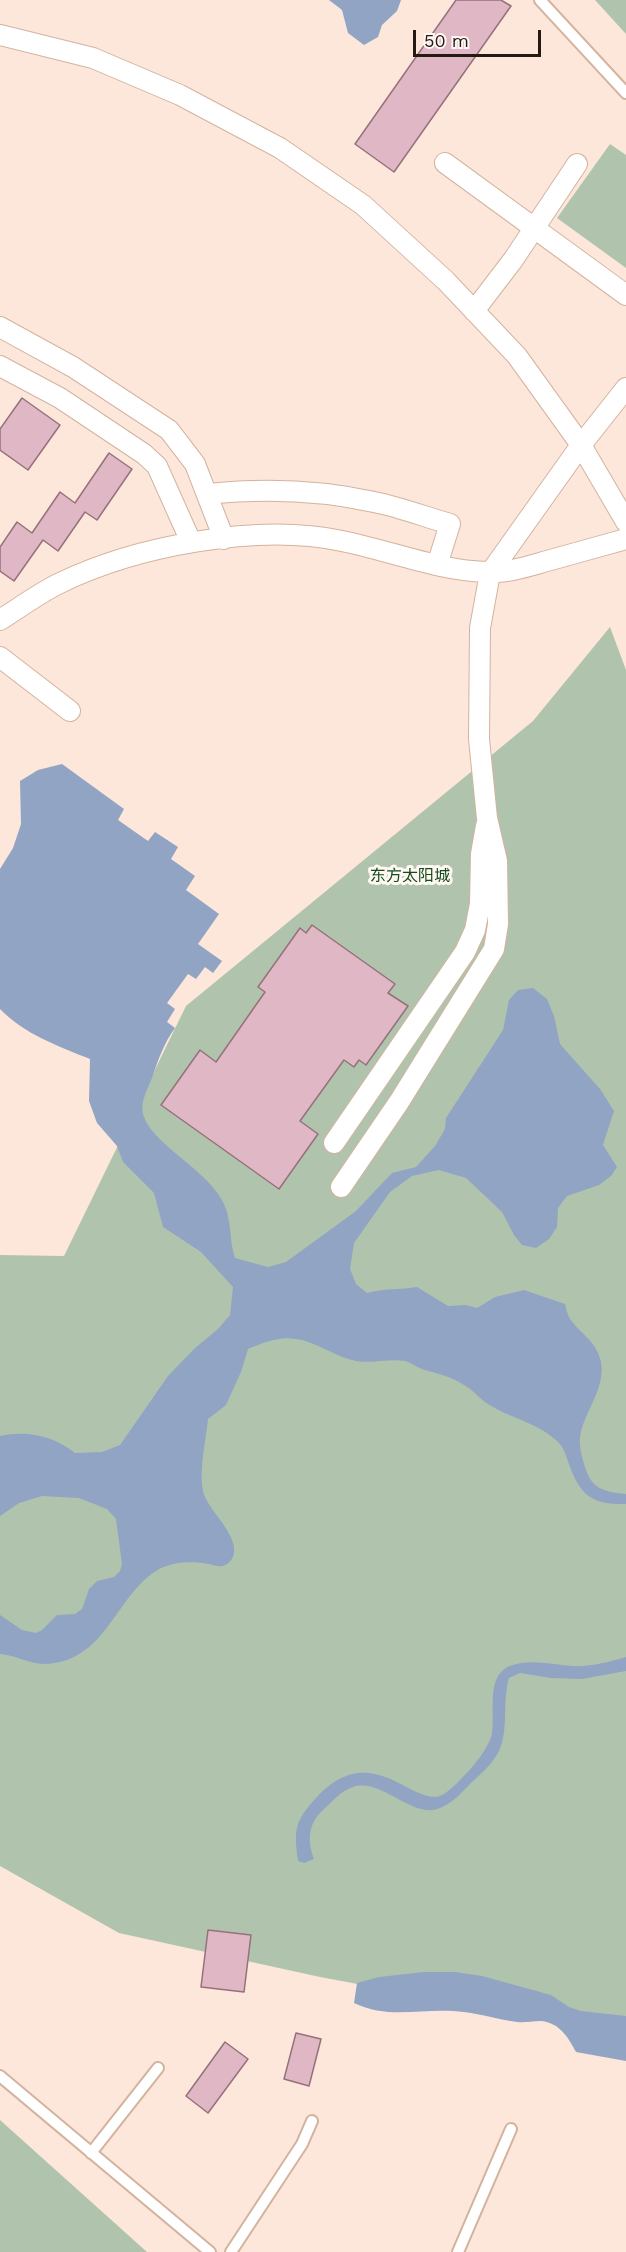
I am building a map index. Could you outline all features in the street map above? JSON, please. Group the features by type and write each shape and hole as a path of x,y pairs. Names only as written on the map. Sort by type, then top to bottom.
{"street":[{"path":"0,35 93,58 180,95 280,148 363,205 446,281 517,356 581,445 626,522"},
{"path":"445,163 626,295"},
{"path":"474,311 577,164"},
{"path":"0,327 73,367 169,430 195,464 224,539"},
{"path":"0,366 60,398 144,454 157,466 191,542"},
{"path":"341,1187 399,1102 494,949 498,924 498,861 487,818 479,739 480,628 490,573 581,445 626,388"},
{"path":"207,494 283,490 327,494 376,502 450,524 437,565"},
{"path":"0,620 56,585 92,569 140,554 191,542 256,536 297,536 340,540 437,565 490,573 520,568 626,539"},
{"path":"0,657 70,711"},
{"path":"333,1143 465,952 475,930 480,904 481,854 487,818"}],"lane":[{"path":"540,0 626,93"},
{"path":"91,2152 158,2068"},
{"path":"0,2076 210,2252"},
{"path":"231,2252 302,2144 312,2121"},
{"path":"458,2252 511,2129"}],"green space":[{"path":"595,0 626,0 626,34"},
{"path":"610,144 626,155 626,268 557,218"},
{"path":"610,627 626,670 626,2034 320,1977 119,1933 0,1866 0,1255 64,1256 186,1006 533,721"},
{"path":"0,2120 147,2252 0,2252"}],"water":[{"path":"329,0 401,0 397,11 382,25 378,37 364,45 348,33 342,10"},
{"path":"62,764 124,809 118,820 148,841 155,832 178,847 171,859 195,876 186,890 219,914 198,944 222,961 213,973 205,967 196,979 188,974 167,1003 175,1009 167,1022 175,1028 162,1052 142,1107 144,1117 159,1138 217,1192 227,1211 235,1258 268,1267 286,1262 356,1211 392,1173 416,1167 435,1146 445,1129 446,1118 503,1030 509,1000 518,990 533,988 547,999 554,1016 560,1044 600,1089 614,1111 603,1145 617,1167 611,1176 599,1185 567,1196 558,1208 557,1227 549,1239 536,1248 522,1245 502,1212 466,1178 439,1170 412,1176 390,1192 354,1243 350,1269 356,1284 367,1293 417,1287 448,1306 466,1305 477,1308 495,1297 524,1290 565,1304 569,1317 591,1342 601,1362 600,1382 580,1438 584,1463 589,1477 596,1486 606,1491 626,1494 626,1504 605,1503 589,1496 578,1484 563,1449 557,1441 534,1426 489,1405 468,1387 454,1379 405,1361 356,1361 303,1340 283,1338 248,1349 241,1372 226,1405 208,1419 202,1470 203,1489 208,1503 232,1539 234,1553 230,1561 221,1566 189,1562 168,1565 156,1571 142,1582 95,1641 81,1653 65,1661 38,1664 0,1654 0,1615 22,1630 36,1633 57,1615 75,1614 82,1609 89,1589 97,1581 114,1577 120,1571 122,1564 116,1519 107,1509 79,1498 42,1496 19,1503 0,1516 0,1436 30,1434 40,1436 58,1442 75,1453 102,1452 120,1445 168,1376 230,1315 233,1287 201,1252 163,1227 154,1193 123,1162 117,1146 97,1123 89,1101 90,1059 20,1026 0,1009 0,869 13,848 21,824 20,781 38,770"},
{"path":"626,1657 626,1671 582,1679 551,1678 520,1673 509,1678 504,1734 499,1751 487,1768 457,1797 445,1806 430,1810 408,1804 375,1788 353,1787 337,1796 315,1820 310,1832 310,1845 314,1859 304,1863 298,1861 296,1834 300,1820 316,1798 337,1780 356,1773 374,1774 433,1797 444,1794 457,1783 485,1750 492,1734 493,1695 498,1676 504,1669 528,1662 586,1666"},
{"path":"424,1972 455,1972 482,1976 551,1995 569,2007 581,2011 626,2016 626,2061 576,2052 562,2031 547,2022 517,2022 453,2011 378,2011 354,2003 357,1983 379,1977"}],"building":[{"path":"456,0 501,0 511,6 394,172 355,144"},
{"path":"22,398 60,425 28,470 0,450 0,429"},
{"path":"109,453 132,469 97,520 85,512 58,551 43,540 14,581 0,571 0,547 17,522 32,533 60,492 75,503"},
{"path":"312,925 395,984 388,993 408,1006 366,1065 359,1060 354,1067 344,1060 300,1121 318,1134 279,1189 161,1105 200,1050 216,1062 265,992 258,987 300,928 306,933"},
{"path":"208,1930 251,1935 244,1992 201,1987"},
{"path":"296,2033 321,2039 309,2086 284,2079"},
{"path":"225,2042 248,2059 208,2113 186,2096"}],"district":[{"name":"东方太阳城","path":"410,876"}]}
